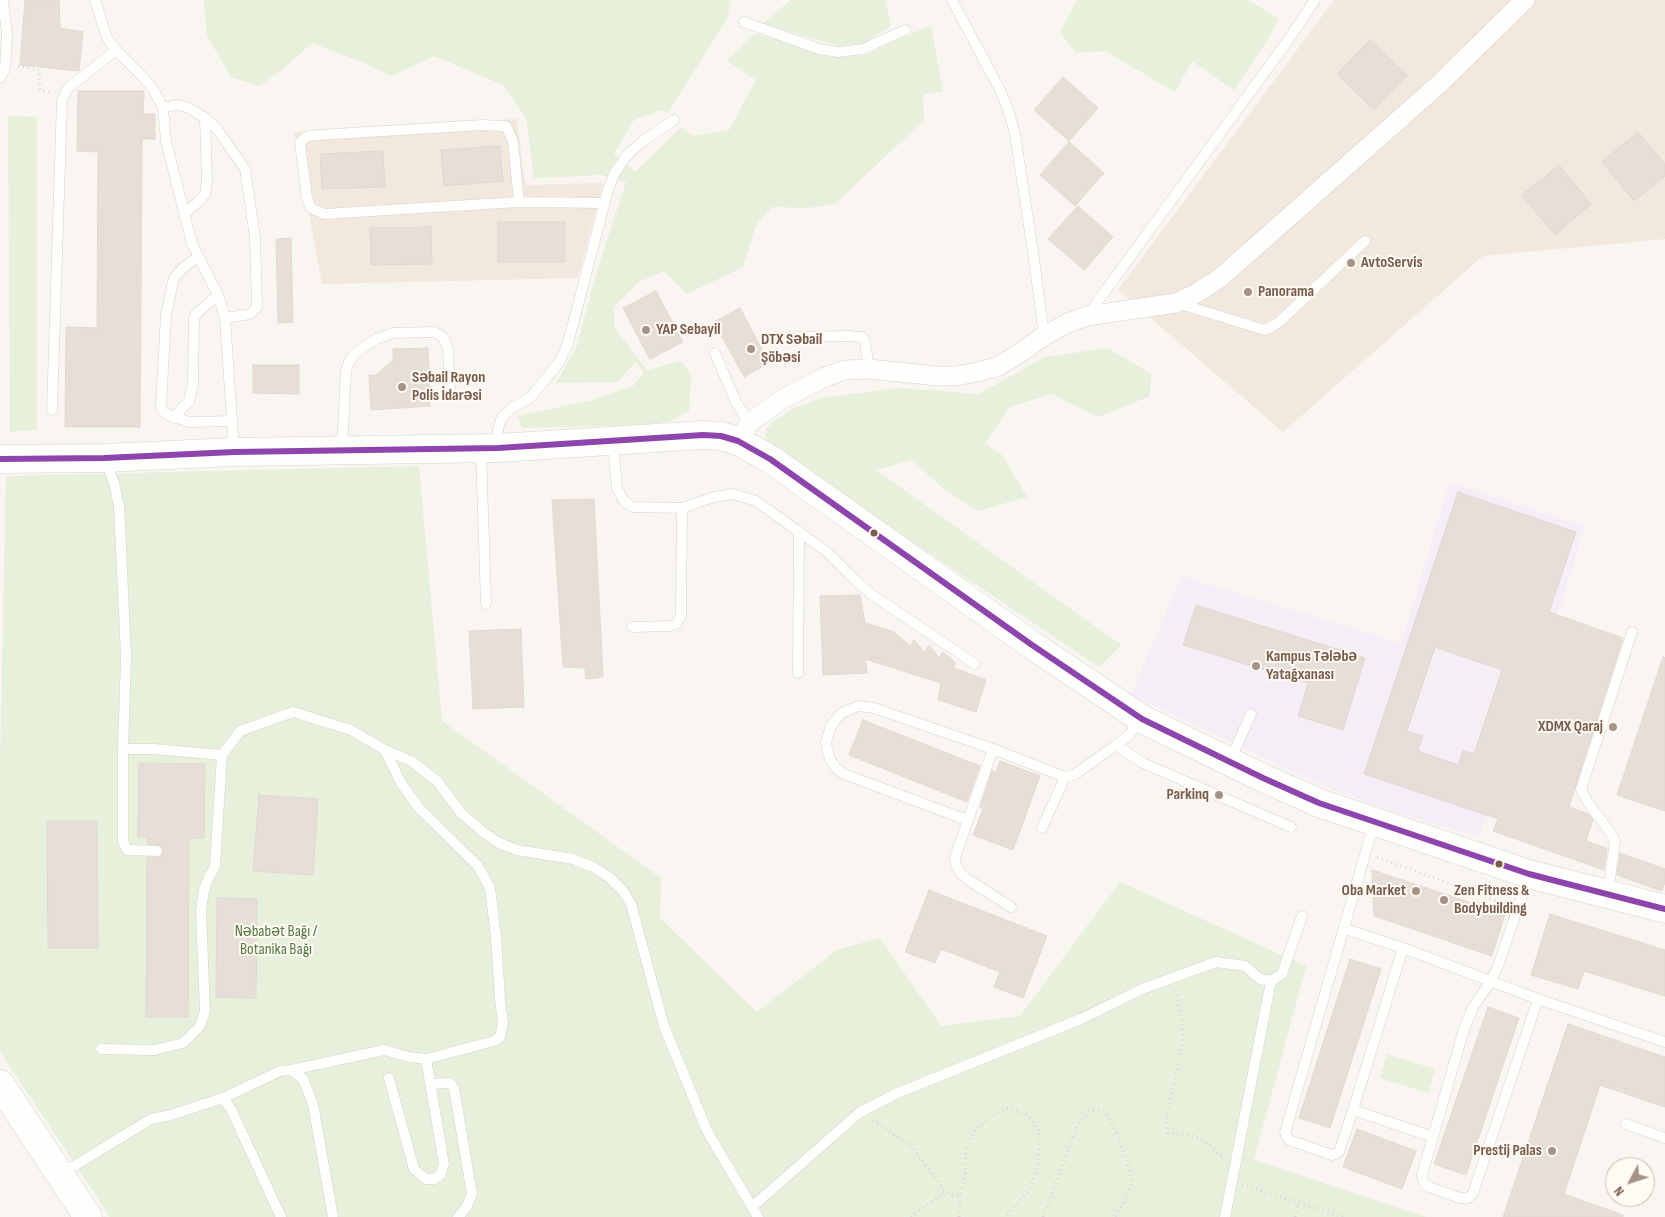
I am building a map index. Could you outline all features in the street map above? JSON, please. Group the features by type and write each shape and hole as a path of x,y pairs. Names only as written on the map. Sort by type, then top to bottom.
{"street":[{"path":"0,459 104,458 234,452 489,448 613,442 703,435 721,436 744,432 782,400 825,377 845,370 869,369 956,376 997,367 1044,336 1068,323 1087,316 1176,303 1195,294 1220,278 1438,85 1525,0"},
{"path":"744,432 770,459 1032,645 1142,719 1292,792 1374,822 1529,874 1665,909"},
{"path":"0,1084 88,1217"}],"lane":[{"path":"0,78 5,63 7,34 3,0"},
{"path":"95,0 107,38 116,50 141,74 153,89 163,108 166,141 192,244 218,295 225,318 234,452"},
{"path":"952,0 1000,90 1015,134 1044,336"},
{"path":"1087,316 1289,39 1314,0"},
{"path":"744,22 819,48 838,52 863,49 905,30"},
{"path":"52,410 62,100 68,88 116,50"},
{"path":"163,108 176,105 187,107 205,118 217,129 245,169 255,237 257,307 250,314 225,318"},
{"path":"185,214 205,194 208,182 205,118"},
{"path":"486,604 489,448 502,417 513,407 530,398 560,361 568,343 614,174 627,155 643,141 674,120"},
{"path":"519,202 513,141 506,126 482,125 318,135 303,139 300,144 310,208 324,214 519,202 605,203"},
{"path":"1176,303 1265,330 1278,323 1365,241"},
{"path":"198,257 183,268 174,278 166,314 161,407 166,414 173,418 189,422 232,421"},
{"path":"173,418 189,401 193,384 194,319 196,314 218,295"},
{"path":"342,450 346,371 354,354 376,339 393,333 434,332 443,337 448,348 450,391"},
{"path":"796,337 862,337 865,342 869,369"},
{"path":"714,353 736,402 744,432"},
{"path":"613,442 617,488 624,501 633,507 682,508 714,497 733,494 756,501 827,552 871,594 976,664"},
{"path":"104,458 114,484 119,506 126,656 123,841 127,850 157,851"},
{"path":"632,628 670,626 676,624 681,616 682,508"},
{"path":"798,673 799,531"},
{"path":"1608,895 1615,841 1612,834 1590,807 1581,789 1632,632"},
{"path":"967,820 844,774 836,768 830,759 827,749 826,742 831,726 837,718 850,708 858,706 874,708 993,749 1065,777 1074,775 1116,745 1129,735 1142,719"},
{"path":"101,1049 155,1050 183,1043 200,1026 205,1011 201,911 208,877 215,866 222,755 240,731 293,712 351,730 385,750 414,762 438,782 461,813 500,844 517,850 573,858 609,877 623,892 631,904 664,1026 707,1131 758,1217"},
{"path":"1229,762 1251,714"},
{"path":"1116,745 1143,763 1291,827"},
{"path":"123,749 222,755"},
{"path":"993,749 955,857 956,865 961,874 1011,907"},
{"path":"60,1174 151,1119 171,1115 223,1098 280,1071 384,1050 409,1057 426,1058 494,1041 500,1037 503,1023 490,888 478,866 418,808 401,783 385,750"},
{"path":"1042,828 1065,777"},
{"path":"1374,822 1285,1133 1289,1140 1332,1156 1339,1152 1354,1110 1403,948"},
{"path":"1529,874 1498,966 1491,981 1472,1007 1467,1022 1422,1175 1424,1183 1429,1187 1460,1198 1468,1198 1473,1193 1538,999"},
{"path":"752,1207 859,1113 895,1094 1081,1019 1142,989 1216,962 1245,966 1260,980 1271,981 1282,974 1302,916"},
{"path":"1344,929 1403,948 1538,999 1665,1042"},
{"path":"1225,1217 1271,981"},
{"path":"389,1078 414,1168 420,1176 426,1179 434,1179 440,1175 444,1164 426,1058"},
{"path":"291,1070 303,1079 313,1104 333,1217"},
{"path":"431,1084 450,1083 454,1088 472,1194 466,1208 458,1217"},
{"path":"223,1098 231,1109 280,1217"},
{"path":"1354,1110 1433,1137"},
{"path":"1626,1124 1665,1138"}],"path":[{"path":"5,63 39,70 40,90 64,94"},
{"path":"1366,853 1517,909"},
{"path":"1173,978 1182,1020 1183,1041 1166,1120 1168,1133 1194,1136 1212,1146 1217,1153 1225,1158 1236,1162"},
{"path":"959,1217 960,1195 965,1178 966,1148 973,1134 993,1115 1007,1108 1028,1116 1040,1132 1038,1163 1030,1189 1005,1217"},
{"path":"1043,1217 1077,1127 1089,1112 1098,1109 1106,1114 1116,1131 1128,1164 1132,1184 1123,1205 1114,1217"},
{"path":"859,1113 877,1122 913,1148 946,1191 952,1195 960,1195"},
{"path":"1232,1181 1344,1217"},
{"path":"911,1217 946,1191"},
{"path":"1295,1217 1299,1203"}],"shaded area":[{"path":"1334,0 1665,0 1665,239 1483,256 1283,432 1118,290"},
{"path":"517,119 525,185 603,183 578,278 322,284 294,132"},
{"path":"1450,482 1585,526 1565,593 1479,837 1394,812 1328,788 1131,695 1181,576 1401,643"}],"green space":[{"path":"204,0 731,0 727,19 667,114 662,110 634,120 614,154 635,172 681,127 692,136 729,130 756,80 727,61 752,35 757,34 835,57 866,55 900,38 931,26 943,91 923,95 924,120 835,204 808,208 772,207 756,225 743,267 687,294 664,271 639,282 614,307 614,327 647,370 681,361 691,375 689,411 670,421 644,425 522,428 518,416 592,400 633,386 644,372 635,362 618,382 556,383 577,346 597,271 626,182 601,175 534,178 526,118 503,85 434,56 391,76 362,62 312,43 283,69 259,86 231,77 207,36"},
{"path":"791,0 885,0 891,26 864,43 839,46 762,24"},
{"path":"1077,0 1248,0 1279,19 1234,90 1192,61 1175,92 1105,51 1076,53 1060,32"},
{"path":"8,116 37,117 37,430 10,432"},
{"path":"1108,348 1151,374 1150,396 1098,417 1051,394 1010,407 985,443 1002,455 1027,497 978,511 945,490 912,460 876,470 1121,645 1099,667 783,455 770,445 765,437 766,429 792,409 821,398 899,388 979,394 1045,357"},
{"name":"Nəbabət Bağı / Botanika Bağı","path":"419,466 442,721 661,878 660,918 757,1012 837,950 880,938 941,1026 1020,1016 1120,882 1306,966 1254,1160 1426,1217 110,1217 0,1052 0,765 6,476"},
{"path":"1387,1054 1435,1069 1428,1093 1380,1078"}],"building":[{"path":"25,0 59,0 60,28 83,32 79,71 20,65"},
{"path":"1370,40 1407,75 1374,110 1337,74"},
{"path":"1063,77 1098,108 1069,141 1034,110"},
{"path":"78,91 144,91 143,114 155,114 155,139 142,139 140,427 65,427 66,327 97,328 98,152 77,151"},
{"path":"1638,132 1665,164 1665,176 1634,201 1602,162"},
{"path":"1069,142 1104,173 1075,206 1040,175"},
{"path":"500,146 503,181 444,186 441,150"},
{"path":"383,151 385,187 322,189 320,154"},
{"path":"1559,165 1591,204 1555,235 1522,195"},
{"path":"1078,206 1113,237 1084,270 1048,239"},
{"path":"498,222 565,222 565,262 498,262"},
{"path":"431,227 432,264 371,265 370,228"},
{"path":"291,238 293,322 278,323 276,239"},
{"path":"656,291 683,342 650,359 623,308"},
{"path":"740,308 769,363 744,377 714,322"},
{"path":"428,348 430,406 371,410 369,375 376,375 393,360 393,349"},
{"path":"253,365 299,365 299,394 253,393"},
{"path":"1458,492 1576,532 1549,612 1623,638 1569,807 1588,814 1593,820 1586,841 1607,848 1604,870 1493,831 1498,819 1364,774","holes":["1435,647 1502,670 1474,754 1463,751 1458,765 1418,751 1423,736 1407,731"]},
{"path":"594,499 603,677 586,679 585,668 563,667 552,500"},
{"path":"860,595 865,623 894,632 910,646 914,640 925,653 929,645 939,658 943,652 955,662 954,668 986,680 976,712 938,700 941,683 865,659 867,673 823,675 820,596"},
{"path":"1196,605 1365,658 1343,730 1298,716 1308,683 1183,645"},
{"path":"521,629 524,707 473,709 469,631"},
{"path":"1663,657 1665,658 1665,811 1617,795"},
{"path":"863,720 980,766 967,802 849,755"},
{"path":"1000,761 1040,776 1013,850 973,835 983,809 980,807 992,771 996,773"},
{"path":"139,763 205,764 204,838 189,838 188,1017 146,1017 147,858 160,857 164,851 160,845 147,844 147,837 138,837"},
{"path":"259,795 318,799 313,875 253,871"},
{"path":"47,821 97,821 98,948 48,948"},
{"path":"1620,853 1665,869 1665,882 1662,891 1617,875"},
{"path":"1372,870 1505,914 1492,956 1374,916"},
{"path":"929,890 1047,936 1023,998 994,987 1000,972 941,949 935,963 905,952"},
{"path":"217,898 257,899 256,998 216,997"},
{"path":"1550,914 1665,950 1665,996 1584,971 1578,989 1531,975"},
{"path":"1350,959 1381,969 1330,1128 1299,1118"},
{"path":"1488,1007 1519,1018 1466,1175 1434,1164"},
{"name":"Prestij Palas","path":"1568,1024 1665,1057 1665,1107 1600,1085 1564,1194 1623,1215 1623,1217 1503,1217"},
{"path":"1357,1129 1416,1151 1402,1189 1343,1167"}],"transit line":[{"path":"0,459 104,458 234,452 498,448 703,435 721,436 738,441 770,459 1032,645 1142,719 1319,803 1529,874 1665,909"}],"place":[{"name":"AvtoServis","path":"1351,263"},
{"name":"Panorama","path":"1248,292"},
{"name":"YAP Sebayil","path":"646,330"},
{"name":"DTX Səbail Şöbəsi","path":"751,349"},
{"name":"Səbail Rayon Polis İdarəsi","path":"402,387"},
{"name":"Kampus Tələbə Yatağxanası","path":"1256,666"},
{"name":"XDMX Qaraj","path":"1613,727"},
{"name":"Parkinq","path":"1219,795"},
{"name":"Oba Market","path":"1416,891"},
{"name":"Zen Fitness & Bodybuilding","path":"1444,900"},
{"name":"Prestij Palas","path":"1552,1151"}]}
